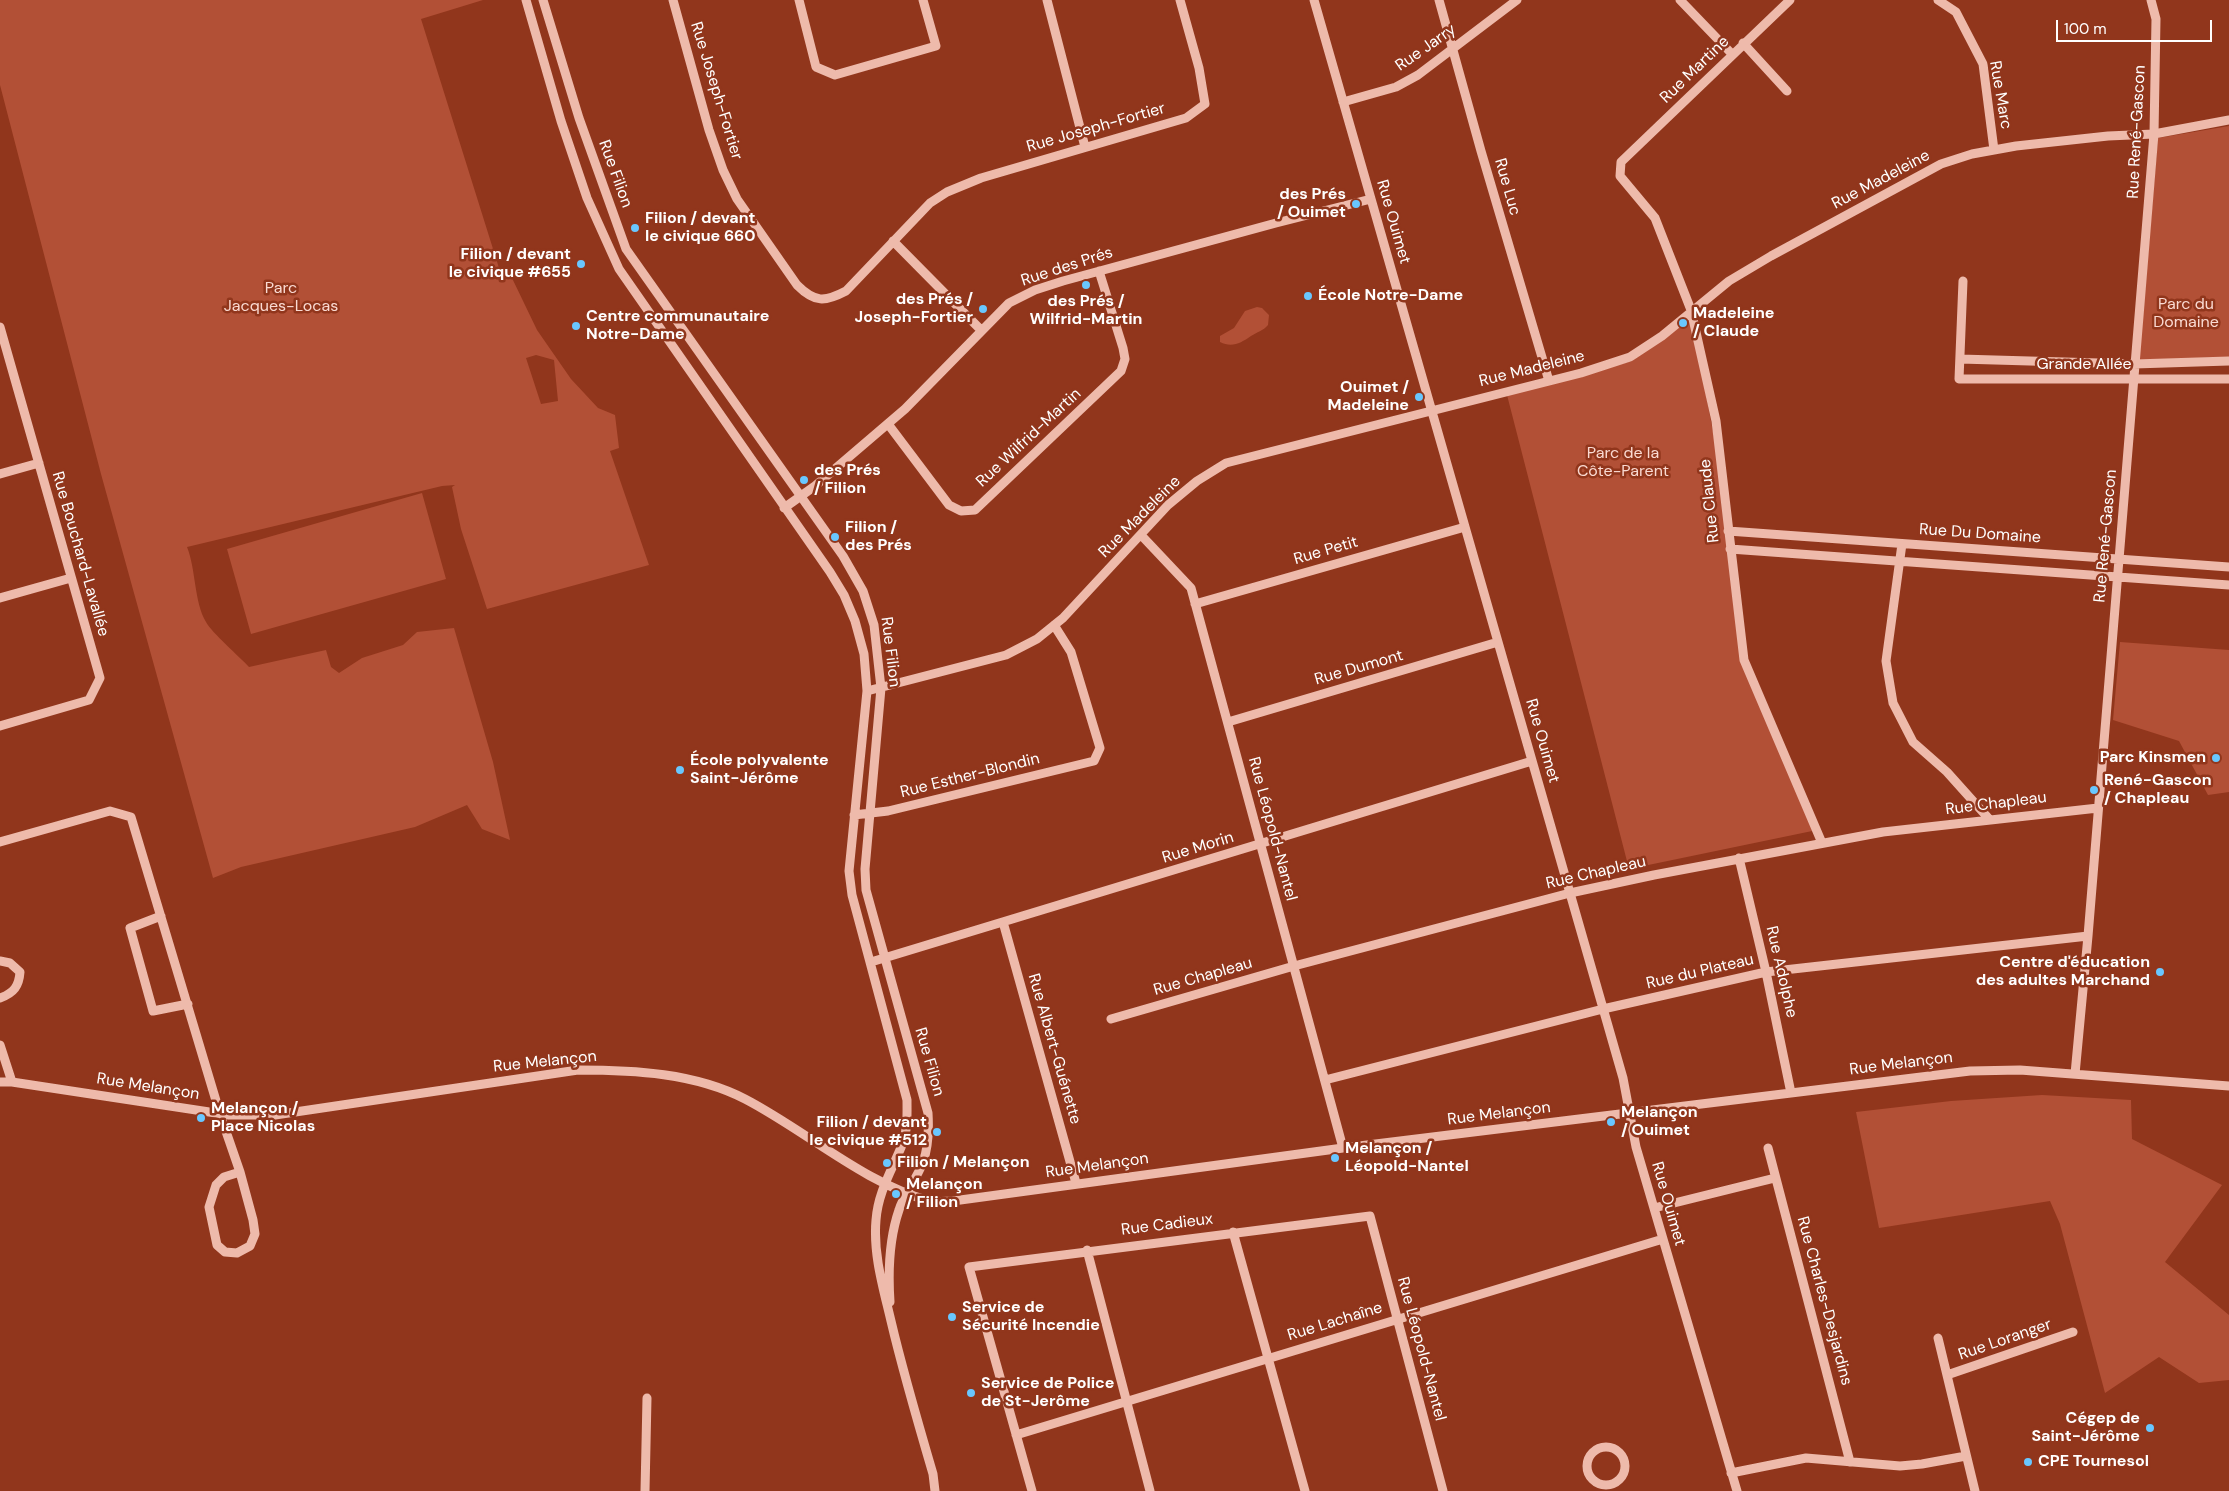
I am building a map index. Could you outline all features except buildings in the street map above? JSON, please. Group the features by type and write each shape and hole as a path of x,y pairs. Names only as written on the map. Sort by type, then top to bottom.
{"street":[{"name":"Rue Filion","path":"526,0 587,198 619,270 723,416 844,595 855,621 864,654 867,690 849,871 852,895 872,962 907,1100 907,1128 902,1144 884,1182 876,1218 876,1246 881,1285 900,1364 933,1474 935,1491"},
{"name":"Rue Filion","path":"543,0 579,118 626,249 843,556 862,588 874,625 881,688 865,869 866,890 928,1113 929,1140 923,1163 899,1210 891,1245 889,1278 890,1319"},
{"path":"674,1 684,0"},
{"path":"799,0 816,67 835,75 936,46 923,0"},
{"path":"1047,0 1085,147"},
{"name":"Rue Joseph-Fortier","path":"674,1 709,130 723,170 737,199 797,286 804,293 818,300 831,299 846,290 930,203 947,192 988,176 1186,118 1205,104 1199,68 1180,0"},
{"name":"Rue Ouimet","path":"1314,0 1623,1078 1636,1147 1737,1491"},
{"name":"Rue Luc","path":"1439,0 1549,381"},
{"name":"Rue Jarry","path":"1343,102 1396,87 1418,75 1517,0"},
{"path":"1680,0 1732,54"},
{"name":"Rue Martine","path":"1622,162 1743,43 1790,0"},
{"name":"Rue Marc","path":"1938,0 1956,12 1983,64 1994,150"},
{"name":"Rue René-Gascon","path":"2075,1074 2154,134 2156,19 2151,0"},
{"path":"1743,43 1787,91"},
{"name":"Rue Madeleine","path":"867,690 1006,655 1037,639 1063,618 1168,506 1197,482 1226,463 1549,381 1630,357 1662,336 1729,281 1771,256 1941,164 1972,154 1994,150 2108,136 2154,134 2229,120"},
{"name":"Rue Claude","path":"1622,162 1620,176 1655,218 1692,310 1716,421 1744,660 1822,843"},
{"name":"Rue des Prés","path":"784,508 905,409 1008,303 1035,290 1099,271 1371,199"},
{"path":"893,241 981,330"},
{"path":"612,256 626,249"},
{"name":"Rue Wilfrid-Martin","path":"888,424 949,504 961,511 975,510 1121,371 1125,359 1123,348 1099,271"},
{"name":"Grande Allée","path":"1964,281 1959,379 2229,379"},
{"name":"Rue Bouchard-Lavallée","path":"0,327 3,352 39,463 100,678 89,700 0,726"},
{"name":"Grande Allée","path":"1960,359 2134,364 2229,361"},
{"path":"0,474 39,463"},
{"name":"Rue Petit","path":"1196,604 1465,527"},
{"name":"Rue Du Domaine","path":"1728,531 2229,567"},
{"name":"Rue Léopold-Nantel","path":"1140,535 1191,588 1343,1148"},
{"path":"1902,544 1886,661 1893,703 1913,742 1947,772 1990,820"},
{"name":"Rue Du Domaine","path":"1730,549 2229,585"},
{"path":"0,598 71,578"},
{"path":"844,595 862,588"},
{"name":"Rue Esther-Blondin","path":"854,815 888,811 1094,761 1100,748 1071,652 1054,625"},
{"name":"Rue Dumont","path":"1228,722 1498,642"},
{"name":"Rue Morin","path":"872,962 1532,761"},
{"name":"Rue Chapleau","path":"1111,1019 1294,966 1570,893 1739,858 1883,832 2098,808"},
{"path":"0,842 110,811 131,817 220,1114 240,1172 255,1234 250,1246 244,1250 237,1253 225,1252 217,1245 209,1207 216,1185 224,1178 240,1172"},
{"name":"Rue Adolphe","path":"1739,858 1766,972 1791,1093"},
{"path":"161,916 130,928 153,1012 188,1004"},
{"name":"Rue Albert-Guénette","path":"1003,922 1076,1183"},
{"name":"Rue du Plateau","path":"1326,1080 1603,1009 1766,972 2088,936"},
{"path":"0,961 10,963 20,972 19,984 8,995 0,998"},
{"path":"0,1045 12,1082"},
{"name":"Rue Melançon","path":"0,1082 12,1082 220,1114 275,1116 578,1070 629,1070 710,1084 745,1099 884,1182 932,1201 953,1201 1343,1148 1970,1071 2020,1070 2229,1086"},
{"name":"Rue Charles-Desjardins","path":"1768,1148 1850,1462"},
{"path":"1654,1208 1776,1178"},
{"name":"Rue Léopold-Nantel","path":"1370,1216 1443,1491"},
{"name":"Rue Cadieux","path":"1016,1435 969,1266 1370,1216"},
{"path":"1233,1232 1305,1491"},
{"name":"Rue Lachaîne","path":"1016,1435 1663,1239"},
{"path":"1086,1250 1150,1491"},
{"name":"Rue Loranger","path":"1947,1375 2073,1332"},
{"path":"1938,1338 1975,1491"},
{"path":"645,1491 647,1398"},
{"path":"1016,1435 1032,1491"},
{"path":"1601,1447 1614,1448 1619,1451 1625,1462 1623,1475 1614,1484 1602,1488 1587,1472 1588,1459 1591,1454 1601,1447"},
{"path":"1731,1473 1806,1458 1900,1466 1966,1456"}],"green space":[{"name":"Parc Jacques-Locas","path":"0,0 483,0 421,19 499,268 511,276 537,330 571,379 598,408 615,415 619,448 610,451 649,565 487,609 461,529 452,487 455,485 442,486 187,547 199,605 206,622 249,667 326,650 331,667 339,673 362,658 403,645 417,632 454,628 493,762 510,840 482,829 467,805 415,827 241,867 213,878 101,474 0,85","holes":["536,355 554,360 558,401 541,404 526,358"]},
{"name":"Parc du Domaine","path":"2229,126 2229,357 2139,360 2158,138"},
{"path":"1257,307 1262,308 1269,315 1266,327 1236,344 1228,345 1220,342 1220,336 1234,328 1245,311"},
{"name":"Parc de la Côte-Parent","path":"1690,311 1730,521 1749,672 1817,830 1629,869 1507,395 1632,361"},
{"path":"422,493 446,579 251,634 227,549"},
{"path":"2120,642 2229,650 2229,792 2208,795 2179,741 2113,720"},
{"path":"2042,1095 2131,1100 2132,1139 2222,1185 2165,1262 2229,1315 2229,1380 2199,1383 2159,1357 2105,1393 2060,1224 2050,1201 1879,1228 1856,1112 1951,1101"}],"place":[{"name":"des Prés / Ouimet","path":"1356,204"},
{"name":"Filion / devant le civique 660","path":"635,228"},
{"name":"Filion / devant le civique #655","path":"581,264"},
{"name":"des Prés / Wilfrid-Martin","path":"1086,285"},
{"name":"École Notre-Dame","path":"1308,296"},
{"name":"des Prés / Joseph-Fortier","path":"983,309"},
{"name":"Madeleine / Claude","path":"1683,323"},
{"name":"Centre communautaire Notre-Dame","path":"576,326"},
{"name":"Ouimet / Madeleine","path":"1419,397"},
{"name":"des Prés / Filion","path":"804,480"},
{"name":"Filion / des Prés","path":"835,537"},
{"name":"Parc Kinsmen","path":"2216,758"},
{"name":"École polyvalente Saint-Jérôme","path":"680,770"},
{"name":"René-Gascon / Chapleau","path":"2094,790"},
{"name":"Centre d'éducation des adultes Marchand","path":"2160,972"},
{"name":"Melançon / Place Nicolas","path":"201,1118"},
{"name":"Melançon / Ouimet","path":"1611,1122"},
{"name":"Filion / devant le civique #512","path":"937,1132"},
{"name":"Melançon / Léopold-Nantel","path":"1335,1158"},
{"name":"Filion / Melançon","path":"887,1163"},
{"name":"Melançon / Filion","path":"896,1194"},
{"name":"Service de Sécurité Incendie","path":"952,1317"},
{"name":"Service de Police de St-Jerôme","path":"971,1393"},
{"name":"Cégep de Saint-Jérôme","path":"2150,1428"},
{"name":"CPE Tournesol","path":"2028,1462"}]}
